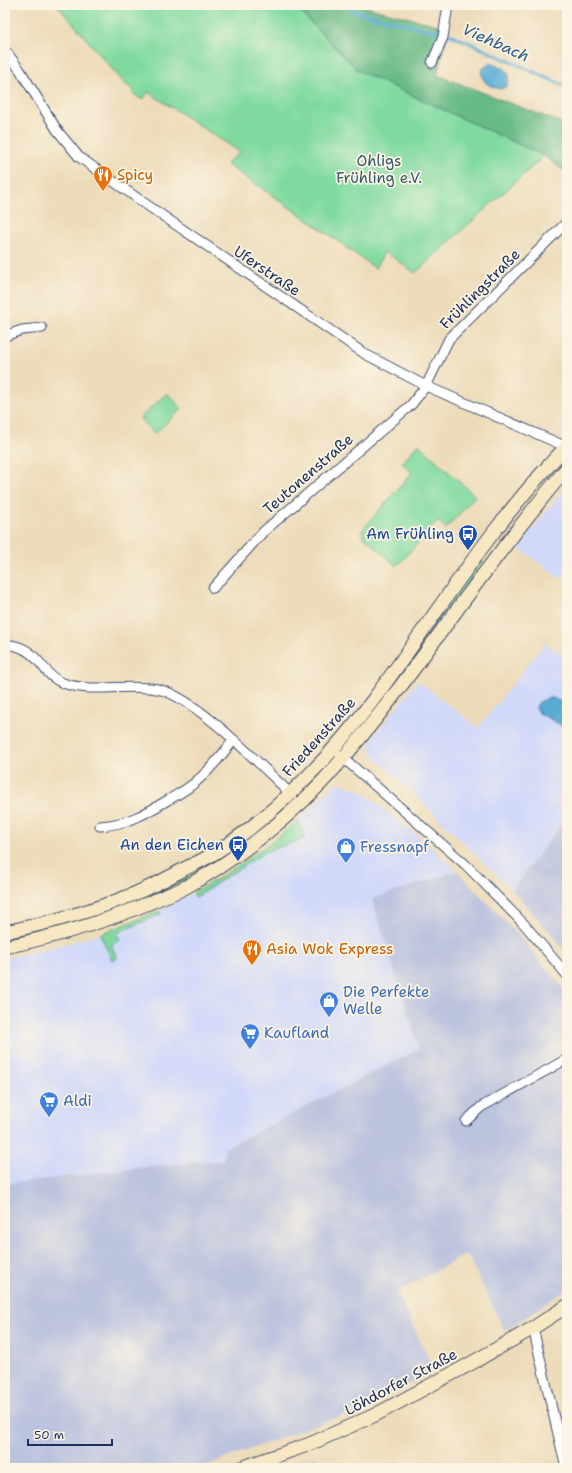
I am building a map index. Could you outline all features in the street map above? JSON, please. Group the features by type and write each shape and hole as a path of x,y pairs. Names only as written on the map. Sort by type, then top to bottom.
{"main road":[{"name":"Friedenstraße","path":"5,932 40,925 88,911 140,891 216,853 259,821 290,793 333,749 372,701 493,532 528,489 567,447"},
{"name":"Friedenstraße","path":"5,947 92,925 127,913 185,887 220,866 269,831 300,804 343,758 406,679 506,545 567,468"},
{"name":"Löhdorfer Straße","path":"241,1468 310,1444 344,1430 428,1387 533,1328 567,1306"}],"street":[{"path":"432,63 443,37 448,5"},
{"name":"Uferstraße","path":"5,50 23,74 57,130 79,157 207,247 365,354 426,386 567,447"},
{"name":"Frühlingstraße","path":"426,386 449,339 567,222"},
{"path":"5,336 22,330 42,328"},
{"name":"Teutonenstraße","path":"213,588 263,532 411,405 426,386"},
{"path":"5,644 18,646 29,652 53,678 73,686 148,688 164,691 194,708 234,740 290,793"},
{"path":"100,826 114,825 141,816 184,791 205,773 234,740"},
{"path":"333,749 466,865 524,924 567,975"},
{"path":"466,1121 481,1107 567,1059"},
{"path":"533,1328 566,1468"}],"shaded area":[{"path":"567,485 567,571 561,579 518,548"},
{"path":"545,643 563,655 567,650 567,817 512,890 374,756 370,744 372,738 418,681 478,728"},
{"path":"338,782 363,792 431,847 457,871 372,899 419,1049 225,1148 223,1160 156,1166 5,1184 5,958 55,947 100,934 159,911 220,878 265,847 298,820"},
{"path":"567,817 567,953 512,890"},
{"path":"457,871 520,937 567,993 567,1203 559,1208 567,1223 567,1289 505,1331 467,1254 397,1292 434,1371 349,1413 199,1468 5,1468 5,1184 156,1166 223,1160 225,1148 419,1049 372,899"},
{"path":"316,1456 321,1468 283,1468"}],"green space":[{"name":"Ohligs Frühling e.V.","path":"57,5 294,5 357,70 544,156 415,273 385,252 375,268 226,164 240,152 148,92 143,100 132,93 134,90 125,84"},
{"path":"294,5 365,5 365,7 442,26 446,38 437,75 567,125 567,173 544,156 357,70"},
{"path":"167,393 182,409 154,434 140,418"},
{"path":"418,444 475,496 446,529 438,521 397,566 362,534 363,529 412,473 402,463"},
{"path":"492,544 451,608 406,670 404,669 432,630 439,614"},
{"path":"269,817 276,820 245,843 185,881 161,891 183,880 231,851 251,831"},
{"path":"298,821 305,838 265,852 196,897 193,893 221,877"},
{"path":"159,911 161,914 117,933 120,940 111,945 117,958 112,960 100,934"}],"water":[{"path":"490,63 505,69 509,75 507,86 501,89 487,84 483,78 481,70"},
{"path":"548,698 553,698 567,705 567,726 561,725 539,713 536,707 539,702"}],"waterway":[{"name":"Viehbach","path":"344,5 356,12 454,36 567,87"}],"place":[{"name":"Spicy","path":"103,192"},
{"name":"Am Frühling","path":"468,551"},
{"name":"An den Eichen","path":"238,862"},
{"name":"Fressnapf","path":"346,864"},
{"name":"Asia Wok Express","path":"252,966"},
{"name":"Die Perfekte Welle","path":"329,1018"},
{"name":"Kaufland","path":"250,1050"},
{"name":"Aldi","path":"49,1118"}]}
